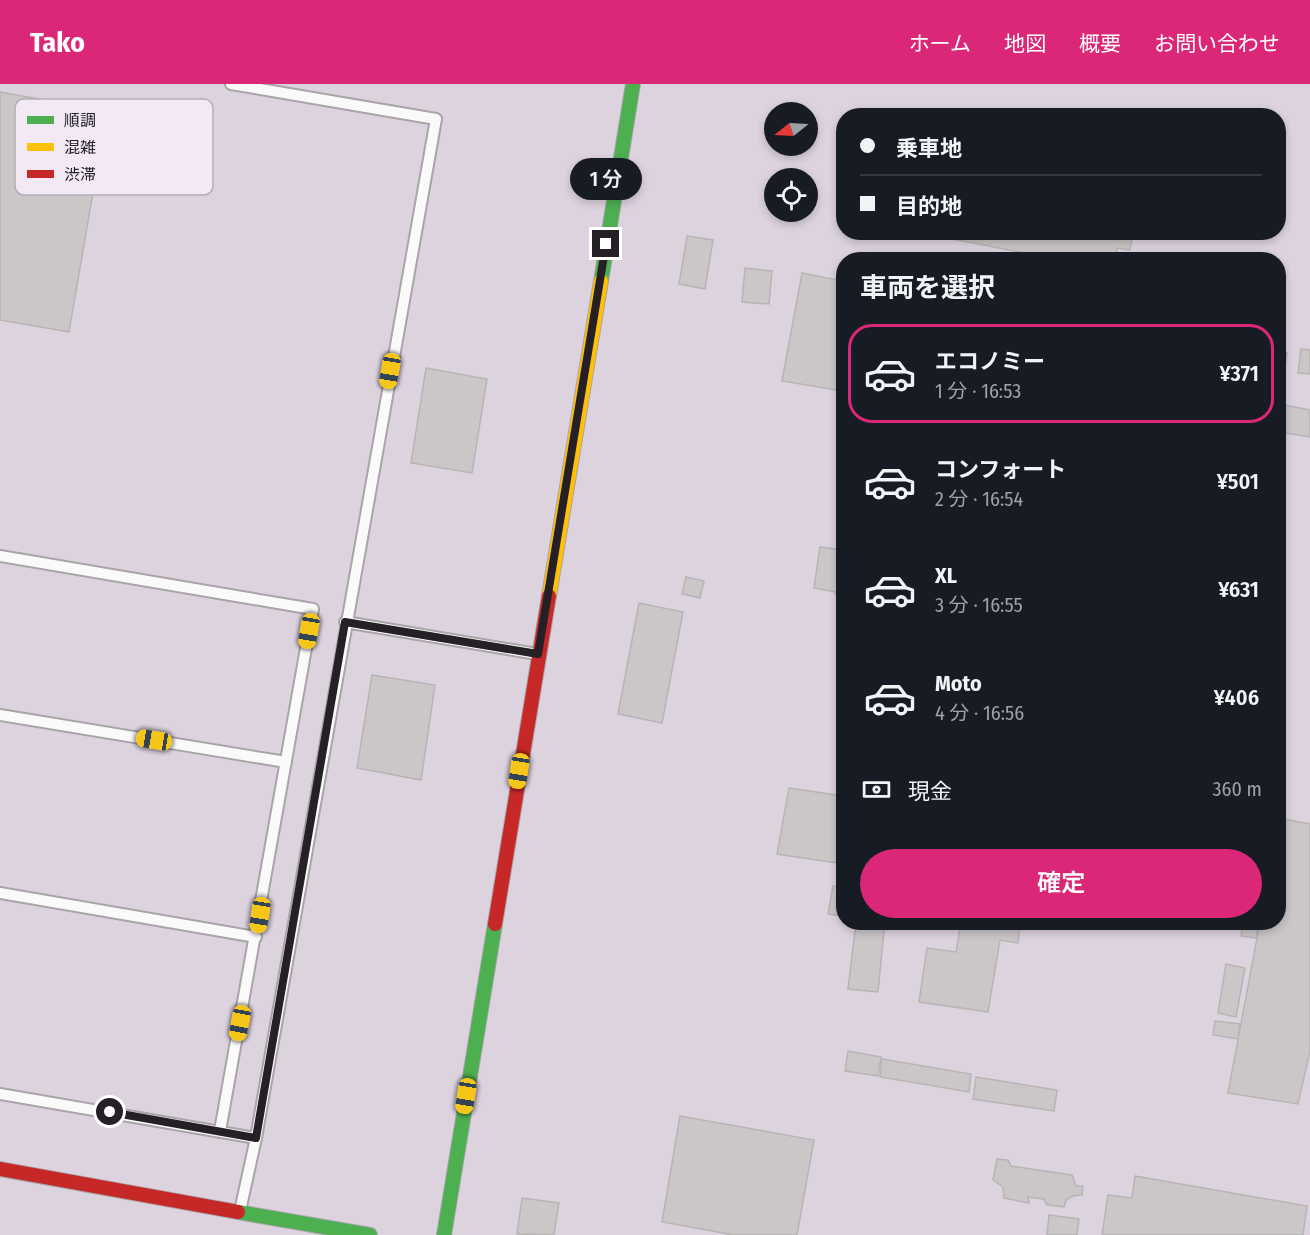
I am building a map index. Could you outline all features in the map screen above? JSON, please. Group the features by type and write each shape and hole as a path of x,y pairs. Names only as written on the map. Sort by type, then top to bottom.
{"street":[{"path":"444,1235 633,84"},
{"path":"0,1169 370,1235"}],"lane":[{"path":"231,84 436,119 345,622 256,1138 240,1212"},
{"path":"0,556 313,609 220,1131"},
{"path":"345,622 538,654"},
{"path":"0,715 286,762"},
{"path":"0,893 256,937"},
{"path":"0,1094 256,1138"}],"shaded area":[{"path":"0,84 1310,84 1310,1235 0,1235"}],"building":[{"path":"0,92 39,99 15,99 15,195 93,195 69,332 0,320"},
{"path":"687,236 713,240 705,289 679,284"},
{"path":"958,240 1132,240 1130,250 1117,248 1116,252 1019,252"},
{"path":"745,268 772,271 769,304 742,302"},
{"path":"802,273 836,280 836,390 782,381"},
{"path":"1301,349 1310,350 1310,374 1298,373"},
{"path":"426,368 487,379 472,473 411,463"},
{"path":"1286,405 1310,410 1310,437 1286,433"},
{"path":"820,547 836,549 836,594 835,592 814,588"},
{"path":"686,577 704,581 700,598 682,594"},
{"path":"639,603 683,612 662,723 618,714"},
{"path":"372,675 435,685 421,780 357,768"},
{"path":"789,788 836,795 836,863 777,854"},
{"path":"1286,819 1310,824 1310,1051 1298,1104 1228,1093 1259,930 1286,930"},
{"path":"833,886 836,887 836,915 828,914"},
{"path":"855,930 884,930 878,992 848,989"},
{"path":"960,930 1019,930 1018,943 1000,940 988,1012 919,1002 927,948 956,952"},
{"path":"1242,930 1258,930 1256,938 1241,936"},
{"path":"1226,964 1245,968 1236,1017 1218,1013"},
{"path":"1215,1021 1240,1024 1238,1039 1213,1035"},
{"path":"848,1051 881,1057 878,1076 845,1071"},
{"path":"882,1059 971,1074 969,1092 880,1077"},
{"path":"976,1077 1057,1090 1054,1111 973,1099"},
{"path":"680,1116 814,1140 797,1235 734,1235 662,1222"},
{"path":"997,1159 1008,1160 1011,1166 1072,1175 1076,1186 1083,1186 1082,1195 1066,1200 1064,1207 1047,1205 1044,1199 1028,1197 1029,1203 1004,1198 1003,1187 993,1180"},
{"path":"1135,1176 1307,1206 1303,1235 1102,1235 1108,1195 1132,1198"},
{"path":"522,1198 559,1203 554,1235 517,1234"},
{"path":"1049,1215 1079,1219 1077,1235 1047,1235"}],"traffic: fast":[{"path":"601,281 633,84"},
{"path":"444,1235 495,924"},
{"path":"238,1212 370,1235"}],"traffic: slow":[{"path":"549,596 601,281"}],"traffic: jam":[{"path":"495,924 549,596"},
{"path":"0,1169 238,1212"}],"route":[{"path":"110,1112 256,1138 345,622 538,654 606,244"}]}
